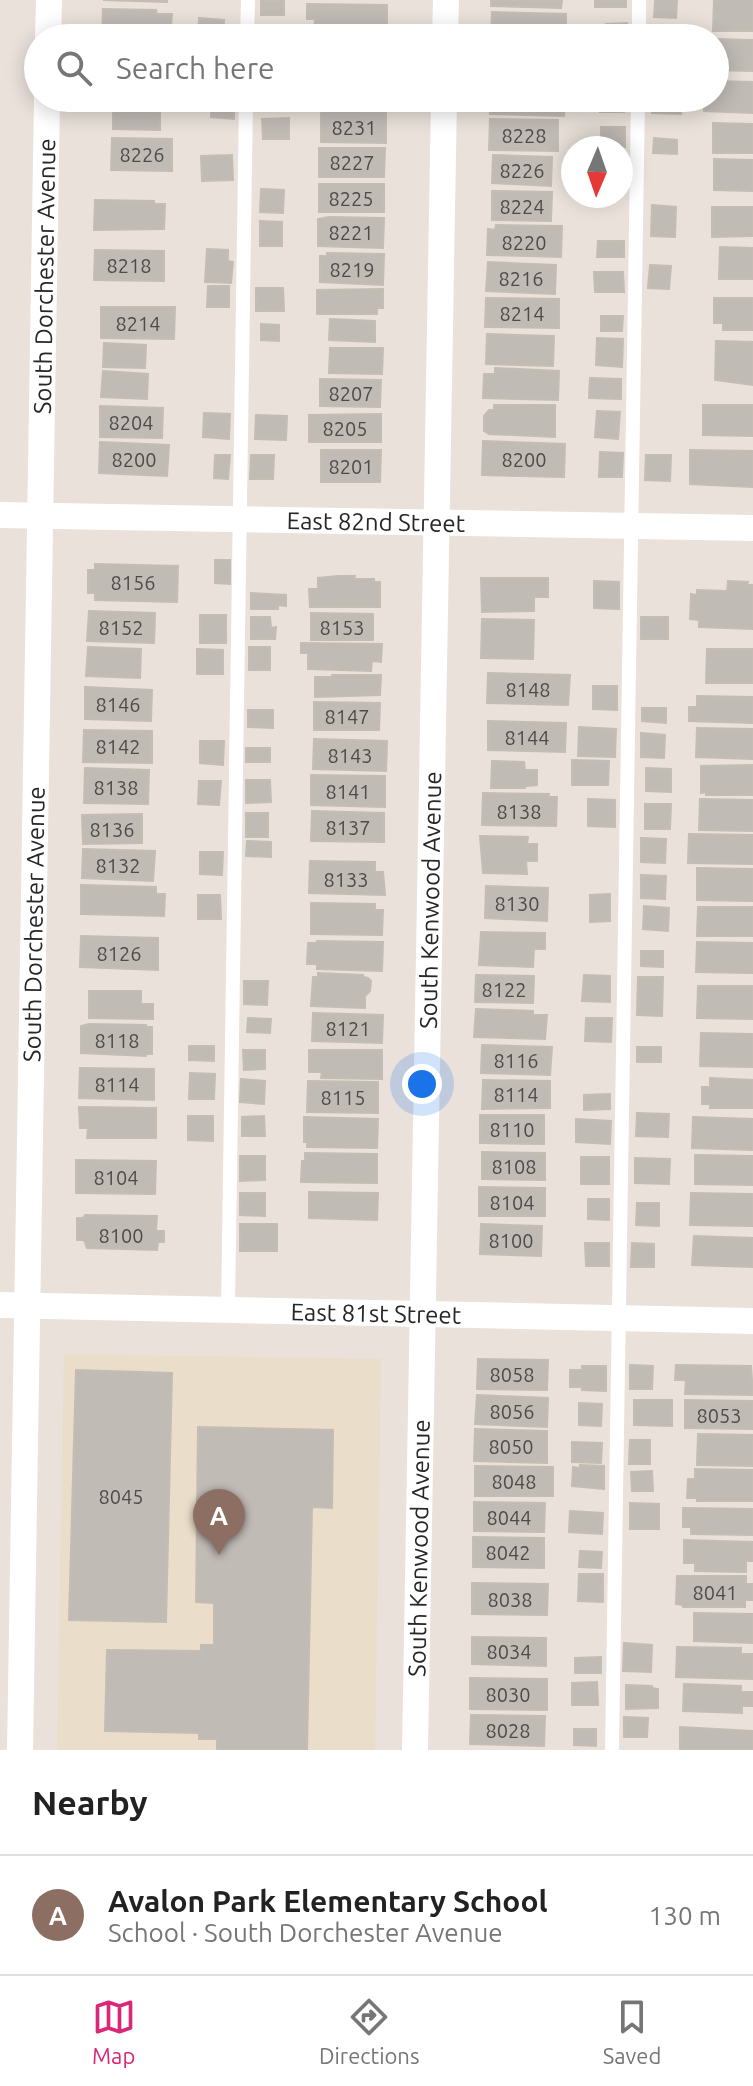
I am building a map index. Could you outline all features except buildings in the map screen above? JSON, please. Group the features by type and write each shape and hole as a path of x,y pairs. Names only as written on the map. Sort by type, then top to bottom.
{"street":[{"path":"48,24 49,0"},
{"path":"445,24 446,0"},
{"name":"South Dorchester Avenue","path":"20,1750 47,112"},
{"name":"South Kenwood Avenue","path":"415,1750 444,112"},
{"name":"East 82nd Street","path":"0,515 753,528"},
{"name":"East 81st Street","path":"0,1305 753,1321"}],"lane":[{"path":"247,24 248,0"},
{"path":"639,0 639,24"},
{"path":"228,1310 246,112"},
{"path":"612,1750 638,112"}],"shaded area":[{"path":"64,1354 381,1359 375,1750 57,1750"}],"place":[{"name":"Avalon Park Elementary School","path":"219,1555"}]}
